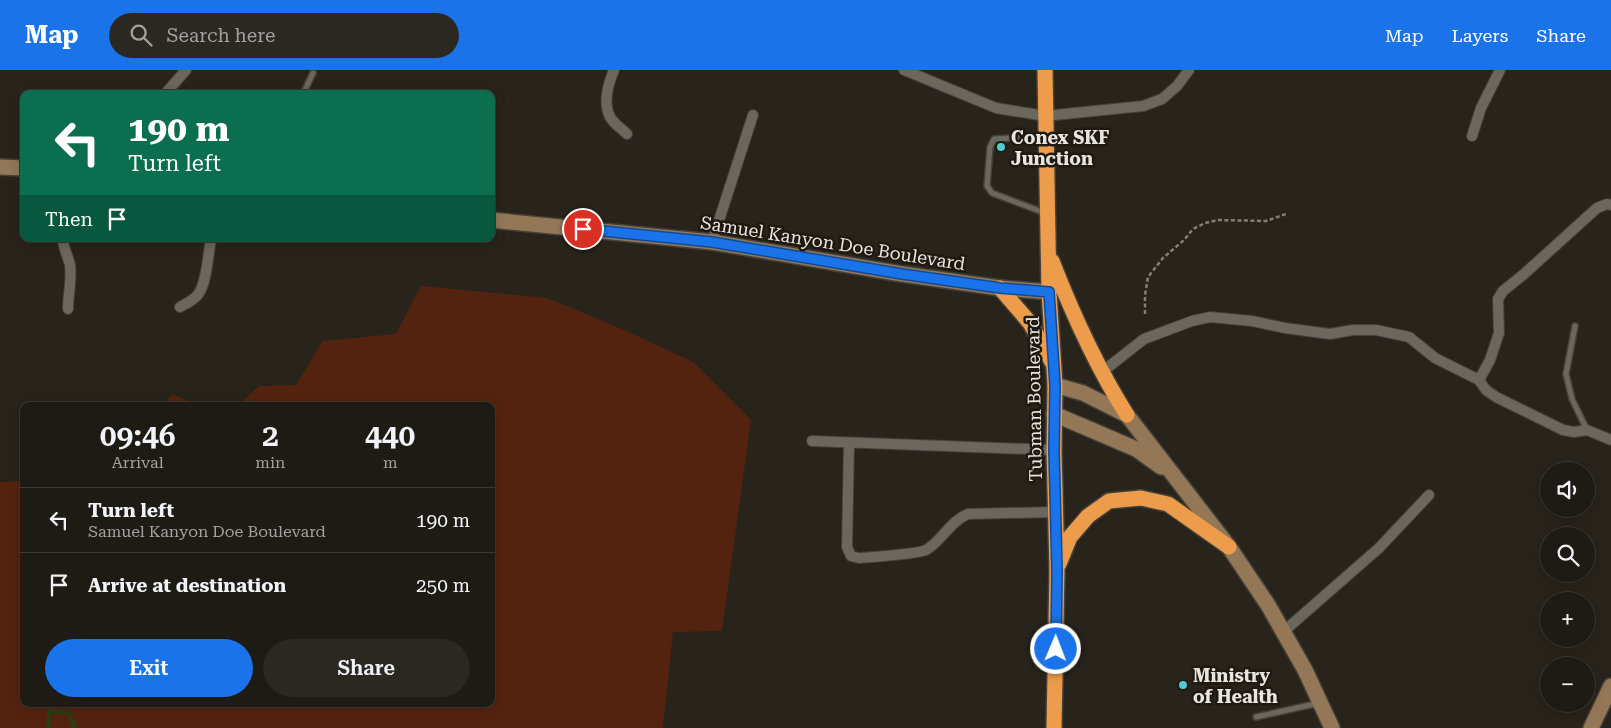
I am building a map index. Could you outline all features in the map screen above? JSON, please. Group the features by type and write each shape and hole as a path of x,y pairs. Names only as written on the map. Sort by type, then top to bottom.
{"highway":[{"name":"Tubman Boulevard","path":"1045,70 1049,292 1055,385 1054,450 1057,570 1054,728"},
{"path":"1049,252 1077,323 1127,415"},
{"path":"1000,288 1030,323 1054,365"},
{"path":"1057,570 1070,537 1088,516 1109,501 1141,498 1168,504 1229,547"}],"street":[{"path":"168,90 186,70"},
{"path":"904,70 996,108 1045,116 1143,106 1162,99 1177,86 1189,70"},
{"path":"1472,136 1481,108 1500,70"},
{"path":"610,71 607,102 610,117 627,134"},
{"path":"712,242 753,115"},
{"path":"0,167 20,168"},
{"path":"1478,380 1490,360 1499,333 1498,300 1503,291 1597,208 1607,204 1611,205"},
{"name":"Samuel Kanyon Doe Boulevard","path":"495,220 712,242 902,274 1000,288 1049,292"},
{"path":"63,242 70,268 68,309"},
{"path":"180,306 191,301 199,293 204,280 210,242"},
{"path":"1102,372 1144,339 1192,321 1210,317 1252,321 1330,334 1353,330 1376,330 1410,337 1435,358 1478,380 1486,390 1496,397 1563,430 1574,432 1587,430 1611,440"},
{"path":"1055,385 1083,393 1127,415 1229,547 1268,605 1305,670 1332,728"},
{"path":"1054,414 1136,449 1176,478"},
{"path":"812,441 1054,450"},
{"path":"848,443 847,547 851,556 859,558 925,551 960,518 968,514 1055,512"},
{"path":"1283,632 1380,548 1429,495"},
{"path":"1591,728 1611,686"}],"lane":[{"path":"305,90 313,73"},
{"path":"1046,136 994,139 990,147 987,186 992,193 1048,214"},
{"path":"1575,326 1566,374 1572,399 1587,430"},
{"path":"1256,717 1320,702"}],"path":[{"path":"1145,314 1145,295 1148,277 1163,258 1184,240 1193,229 1205,223 1218,220 1266,221 1286,214"}],"shaded area":[{"path":"421,286 547,298 622,329 693,362 751,420 722,631 673,632 663,728 0,728 0,482 20,481 20,707 495,707 495,402 241,402 259,386 296,385 323,341 396,334"},
{"path":"172,394 191,402 167,402"}],"waterway":[{"path":"48,728 50,707"},
{"path":"49,712 68,712 75,728"}],"place":[{"name":"Conex SKF Junction","path":"1001,147"},
{"name":"Ministry of Health","path":"1183,685"}],"route":[{"path":"583,229 712,242 902,274 1000,288 1049,292 1055,385 1056,649"}]}
